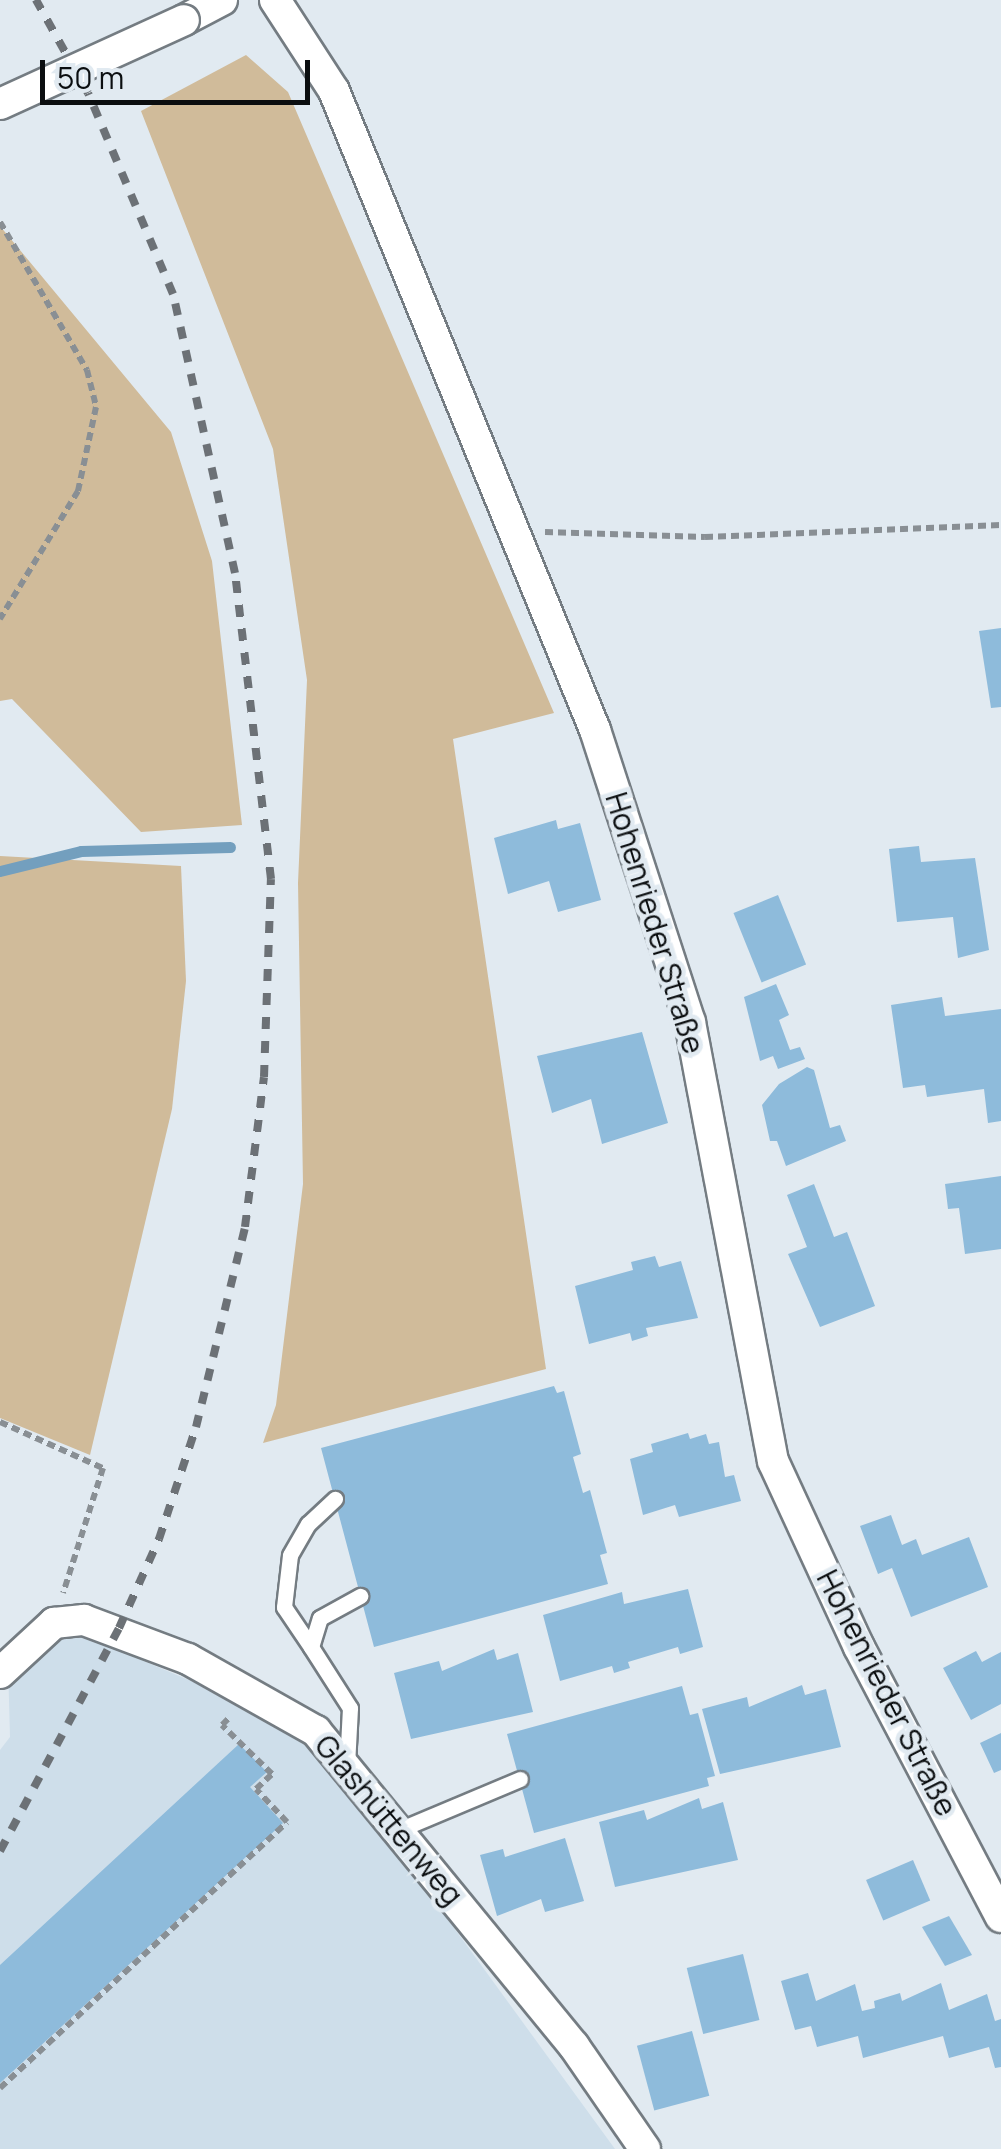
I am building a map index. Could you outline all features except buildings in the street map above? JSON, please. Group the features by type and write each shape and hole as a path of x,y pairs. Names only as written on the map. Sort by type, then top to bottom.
{"street":[{"path":"0,104 222,0"},
{"name":"Hohenrieder Straße","path":"276,0 334,90 595,730 690,1022 773,1461 860,1647 1001,1917"},
{"path":"0,1673 54,1623"},
{"name":"Glashüttenweg","path":"54,1623 120,1628 316,1731 574,2046 645,2149"}],"lane":[{"path":"335,1499 308,1524 290,1555 284,1607 350,1708 347,1766"},
{"path":"311,1647 320,1618 360,1596"},
{"path":"400,1829 520,1779"}],"path":[{"path":"0,222 87,370 96,407 78,491 0,619"},
{"path":"514,531 705,538 1001,525"},
{"path":"0,1422 103,1468 54,1623"},
{"path":"0,2088 287,1822 256,1789 272,1774 222,1725 251,1694"}],"shaded area":[{"path":"246,55 288,92 554,713 453,739 546,1369 263,1443 276,1405 303,1184 298,883 307,680 273,449 141,111"},
{"path":"0,226 171,432 212,561 242,825 141,832 12,699 0,701"},
{"path":"0,856 181,866 186,981 172,1109 90,1455 0,1418"},
{"path":"54,1623 243,1703 312,1747 390,1840 615,2149 0,2149 0,1750 10,1737 8,1664"}],"waterway":[{"path":"0,871 81,851 230,847"}],"railway":[{"path":"0,1851 119,1628 159,1539 196,1427 245,1227 264,1077 271,879 235,573 173,294 88,93 36,0"}]}
